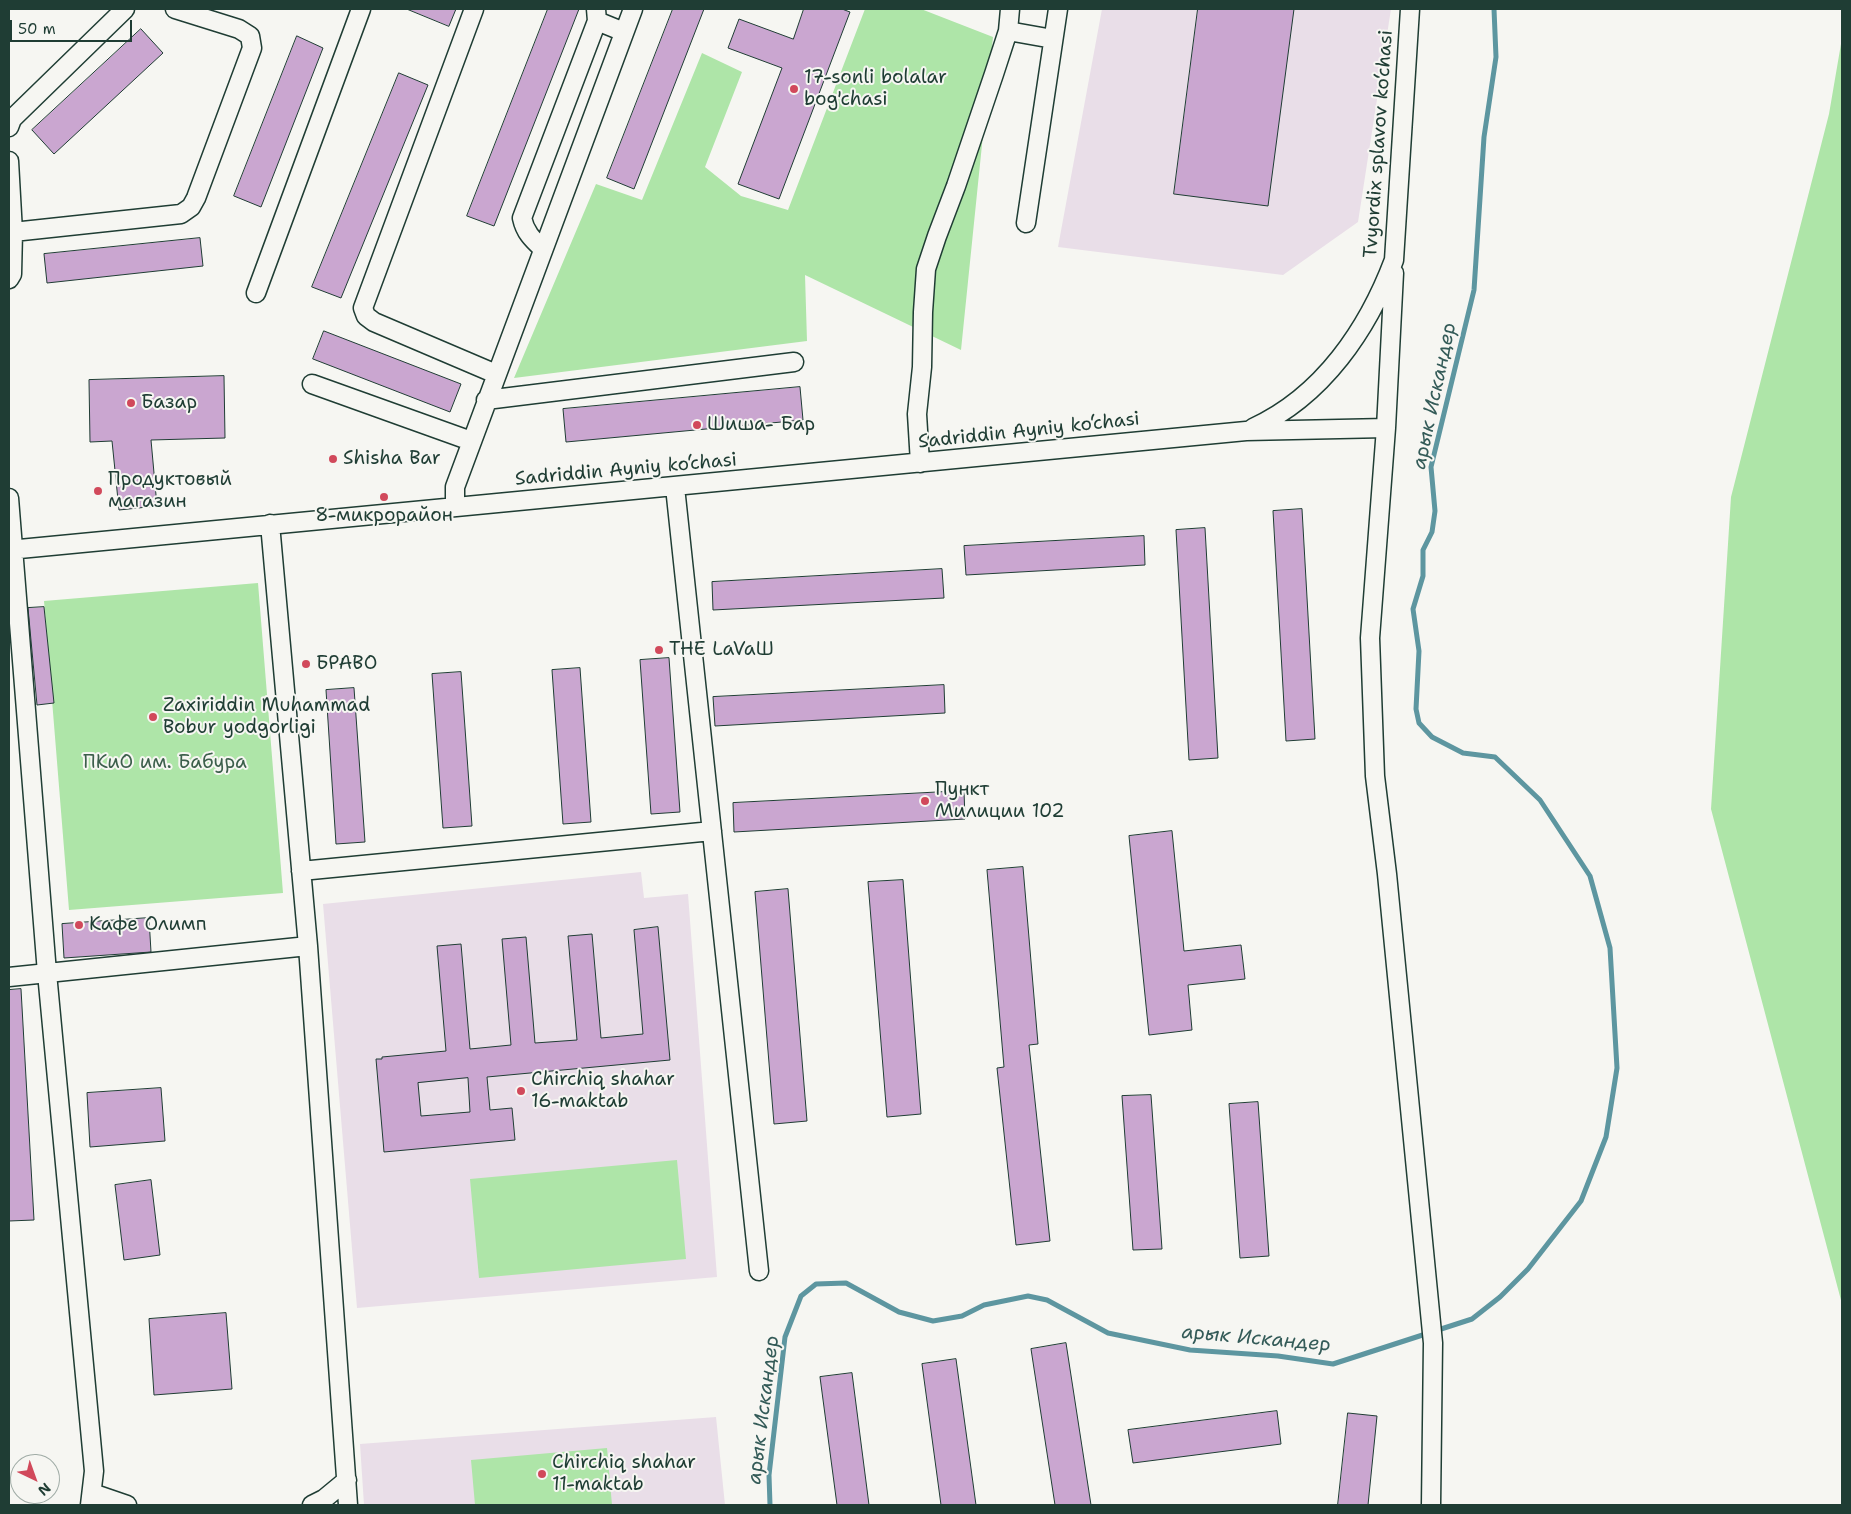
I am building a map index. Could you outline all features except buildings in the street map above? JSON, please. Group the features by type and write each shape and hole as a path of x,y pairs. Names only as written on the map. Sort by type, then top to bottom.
{"street":[{"path":"9,126 12,120 125,9"},
{"path":"13,232 182,214 191,207 252,48 250,36 239,30 175,9"},
{"path":"256,293 361,9"},
{"path":"474,9 363,308 366,316 374,322 496,374"},
{"path":"455,507 455,487 486,400 633,9"},
{"path":"920,463 917,414 922,367 926,269 1008,31 1010,9"},
{"path":"1026,223 1058,9"},
{"name":"Tvyordix splavov ko‘chasi","path":"1246,431 1272,420 1316,385 1353,341 1383,289 1394,260 1410,9"},
{"path":"543,249 524,229 522,218 596,15 624,32"},
{"path":"1008,31 1053,39"},
{"path":"9,161 13,232 12,274 9,279"},
{"path":"1394,260 1386,428 1370,638 1375,776 1388,884 1434,1343 1431,1505"},
{"path":"486,400 794,362"},
{"path":"312,384 472,441"},
{"path":"1246,431 1386,428"},
{"name":"Sadriddin Ayniy ko‘chasi","path":"11,550 1246,431"},
{"path":"676,487 759,1271"},
{"path":"9,498 17,700 47,973 94,1471 91,1499 127,1505"},
{"path":"270,524 308,946 348,1505"},
{"path":"301,871 712,831"},
{"path":"9,977 308,946"},
{"path":"312,1505 324,1499 347,1480"}],"shaded area":[{"path":"1102,9 1391,9 1358,222 1283,275 1058,247"},
{"name":"Chirchiq shahar 16-maktab","path":"641,872 644,898 688,894 717,1277 357,1308 323,904"},
{"name":"Chirchiq shahar 11-maktab","path":"716,1417 725,1505 364,1505 360,1444"}],"green space":[{"path":"865,9 921,9 993,37 961,350 805,275 807,341 514,378 596,184 642,200 702,53 742,72 705,167 741,196 788,210"},
{"path":"1842,38 1842,1304 1711,809 1731,497 1829,114"},
{"name":"ПКиО им. Бабура","path":"258,583 283,893 69,910 44,601"},
{"path":"677,1160 686,1259 479,1278 470,1179"},
{"path":"607,1448 612,1505 475,1505 471,1460"}],"waterway":[{"name":"арык Искандер","path":"770,1505 769,1475 785,1337 801,1296 816,1284 846,1283 899,1312 933,1321 962,1316 984,1305 1028,1296 1047,1300 1108,1333 1190,1350 1278,1356 1333,1364 1472,1319 1500,1297 1528,1269 1581,1201 1606,1137 1617,1068 1610,948 1590,876 1540,800 1495,757 1463,753 1432,737 1419,723 1416,709 1419,651 1413,609 1423,576 1423,550 1432,532 1435,511 1431,467 1474,290 1484,137 1496,57 1494,9"}],"place":[{"name":"17-sonli bolalar bog'chasi","path":"794,89"},
{"name":"Базар","path":"131,403"},
{"name":"Шиша- Бар","path":"697,425"},
{"name":"Shisha Bar","path":"333,459"},
{"name":"Продуктовый магазин","path":"98,491"},
{"name":"8-микрорайон","path":"384,497"},
{"name":"THE LaVaШ","path":"659,650"},
{"name":"БРАВО","path":"306,664"},
{"name":"Zaxiriddin Muhammad Bobur yodgorligi","path":"153,717"},
{"name":"Пункт Милиции 102","path":"925,801"},
{"name":"Кафе Олимп","path":"79,925"},
{"name":"Chirchiq shahar 16-maktab","path":"521,1091"},
{"name":"Chirchiq shahar 11-maktab","path":"542,1474"}]}
